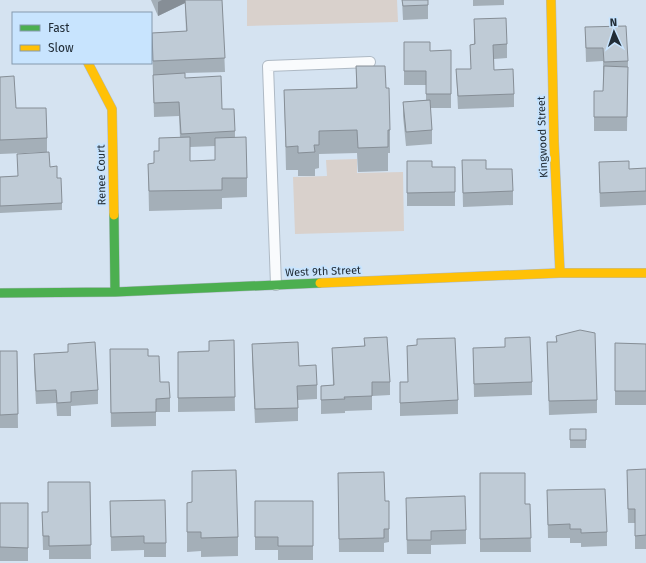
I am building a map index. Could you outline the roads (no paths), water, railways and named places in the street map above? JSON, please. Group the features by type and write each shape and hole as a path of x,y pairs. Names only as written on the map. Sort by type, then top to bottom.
{"street":[{"name":"Kingwood Street","path":"551,0 554,141 560,274"},
{"name":"Renee Court","path":"89,64 112,109 116,292"},
{"name":"West 9th Street","path":"0,293 116,292 560,274 646,273"}],"lane":[{"path":"276,285 268,66 370,62"}]}
